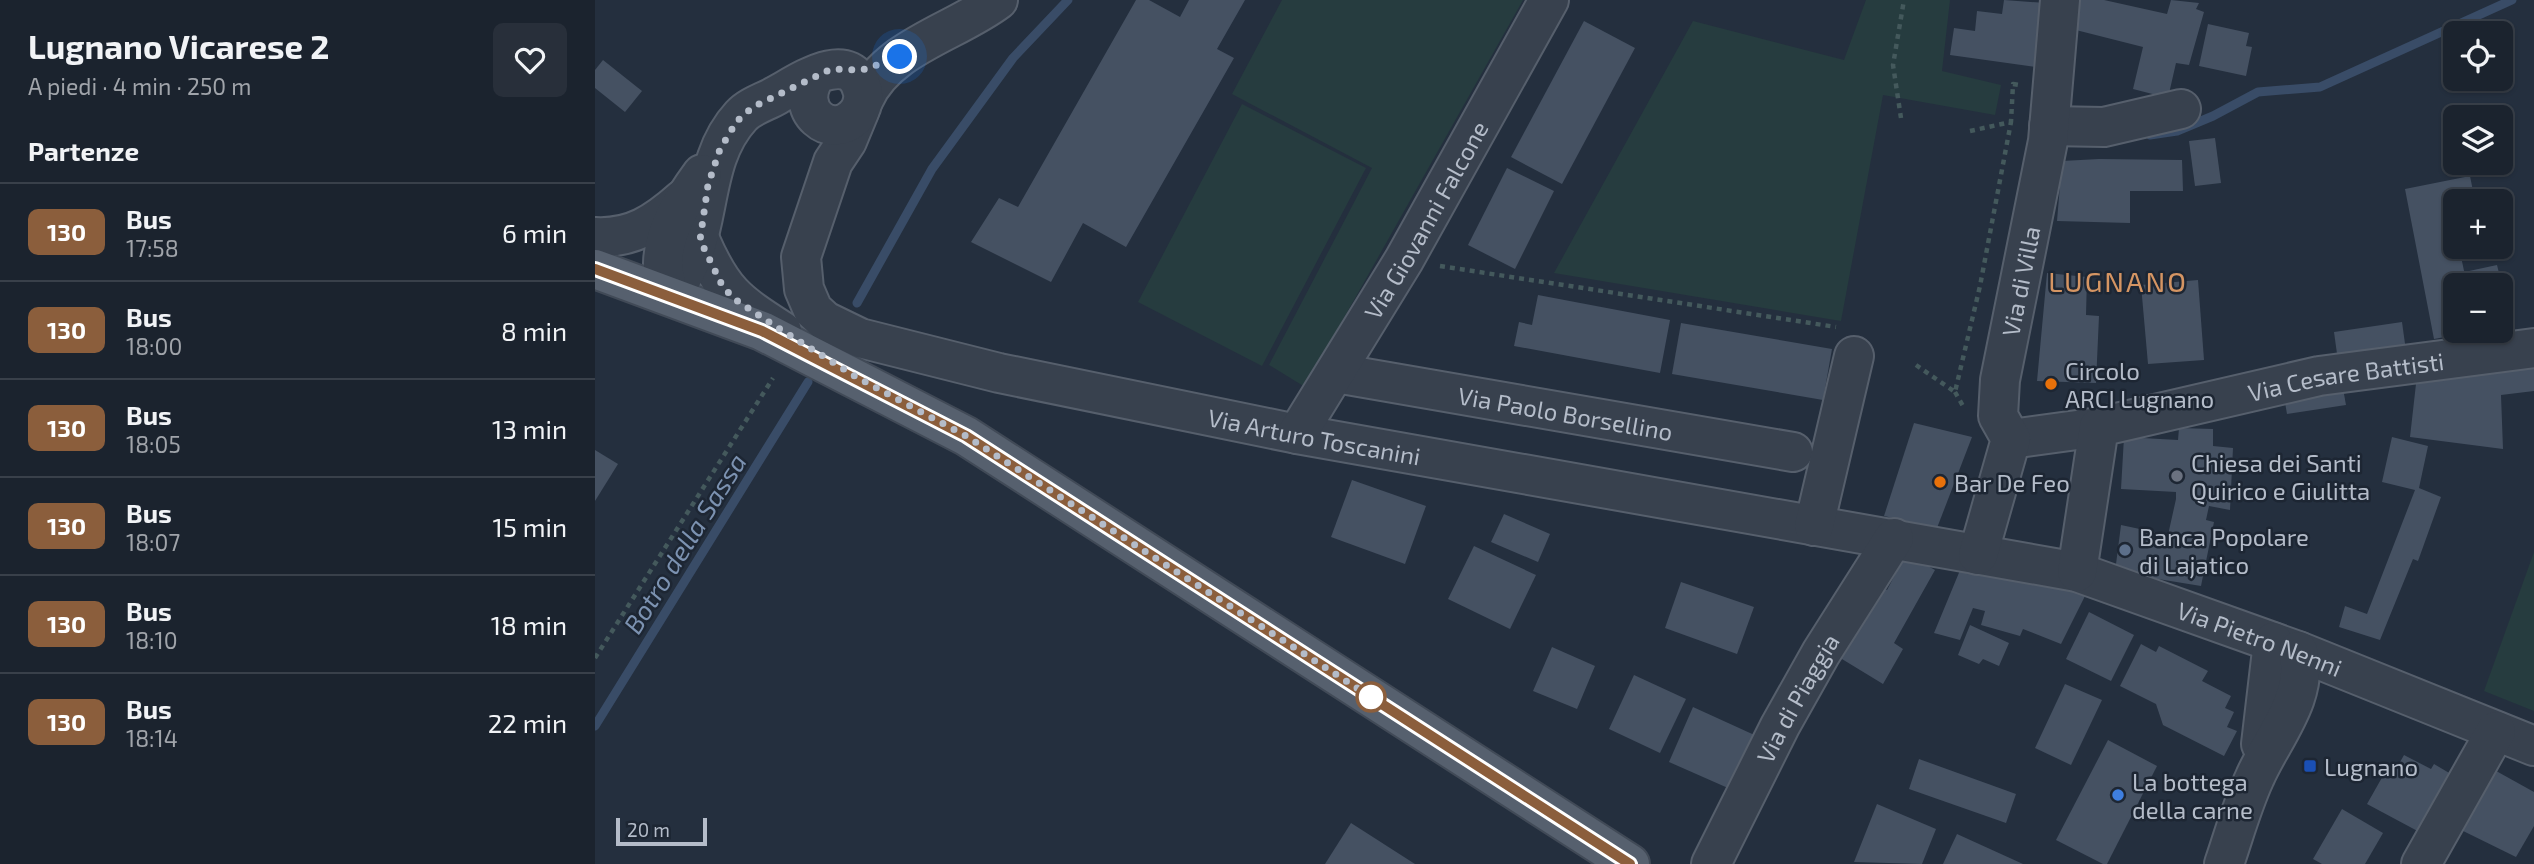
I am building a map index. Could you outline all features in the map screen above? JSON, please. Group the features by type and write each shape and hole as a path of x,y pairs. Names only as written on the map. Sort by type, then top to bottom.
{"main road":[{"path":"595,269 762,331 858,378 966,436 1630,864"}],"street":[{"path":"595,237 636,233 658,222 685,198 743,113 765,102 869,85 900,57 981,13 998,0"},
{"name":"Via Giovanni Falcone","path":"1297,435 1404,260 1549,0"},
{"name":"Via di Villa","path":"2011,439 1998,416 2000,380 2049,125 2060,0"},
{"path":"765,102 783,101 839,125 850,121 846,89"},
{"name":"Via Arturo Toscanini","path":"846,89 847,141 833,162 801,257 807,300 825,321 860,338 890,347 1297,435 1894,538 1978,555"},
{"path":"2049,125 2104,127 2181,109"},
{"path":"814,116 828,132 833,162"},
{"path":"668,295 700,240 708,185 720,149"},
{"path":"668,295 663,265 665,246 685,198"},
{"path":"700,240 713,271 733,298 858,378"},
{"path":"1814,526 1849,342"},
{"name":"Via Cesare Battisti","path":"2011,439 2099,427 2319,376 2534,348"},
{"name":"Via Paolo Borsellino","path":"1336,373 1793,452"},
{"path":"2077,572 2099,427"},
{"path":"1978,555 2011,439"},
{"name":"Via di Piaggia","path":"1711,864 1780,726 1821,653 1894,538"},
{"name":"Via Pietro Nenni","path":"1978,555 2077,572 2285,646 2534,746"},
{"path":"2255,777 2288,715 2299,682 2285,646"},
{"path":"2224,864 2255,777 2285,646"},
{"path":"2288,715 2319,685 2355,673"},
{"path":"2421,864 2496,731"}],"path":[{"path":"1901,118 1893,65 1904,0"},
{"path":"1916,365 1955,392 1980,286 2011,122 2013,84 2052,85"},
{"path":"1970,131 2011,122"},
{"path":"1404,260 1849,342"},
{"path":"595,658 773,378"}],"green space":[{"path":"1282,0 1523,0 1305,387 1269,365 1372,168 1232,94"},
{"path":"1866,0 1950,0 1942,71 2001,85 1995,115 1883,95 1841,321 1554,273 1693,21 1844,60"},
{"path":"1242,104 1366,168 1262,366 1138,302"},
{"path":"2534,552 2534,711 2484,691"}],"building":[{"path":"1136,0 1149,0 1180,17 1189,0 1245,0 1217,49 1234,58 1126,247 1083,223 1051,282 971,242 999,198 1018,207"},
{"path":"2004,0 2046,3 2036,67 1950,55 1954,28 1975,31 1977,11 2002,14"},
{"path":"2074,0 2104,0 2167,14 2171,0 2199,3 2196,9 2204,12 2189,65 2176,63 2168,98 2133,89 2143,47 2068,28"},
{"path":"1584,21 1635,48 1562,184 1511,157"},
{"path":"2208,24 2249,33 2246,46 2252,47 2246,76 2199,66"},
{"path":"603,60 642,91 625,112 595,88 595,70"},
{"path":"2215,138 2221,183 2195,186 2189,141"},
{"path":"2182,160 2183,191 2130,191 2130,223 2057,221 2062,161"},
{"path":"1507,168 1554,191 1515,269 1468,245"},
{"path":"2470,176 2473,189 2443,189 2443,259 2462,259 2464,273 2443,273 2443,337 2434,339 2405,189"},
{"path":"2497,265 2499,273 2470,273"},
{"path":"2047,273 2087,277 2086,315 2099,316 2096,383 2037,381"},
{"path":"2198,280 2204,360 2148,364 2141,285"},
{"path":"1538,295 1670,320 1660,373 1514,346 1519,322 1532,325"},
{"path":"2402,322 2406,351 2338,361 2334,332"},
{"path":"1681,323 1832,349 1823,400 1672,374"},
{"path":"2534,358 2534,391 2501,395 2503,449 2410,437 2417,375"},
{"path":"2342,383 2346,405 2287,414 2283,391"},
{"path":"1914,423 1972,437 1937,528 1884,516"},
{"path":"2179,428 2213,429 2213,446 2233,448 2230,510 2209,506 2206,520 2214,522 2201,586 2115,572 2121,525 2168,535 2176,499 2176,492 2121,489 2124,437 2178,440"},
{"path":"2392,437 2428,446 2419,488 2441,497 2418,561 2413,559 2380,640 2339,627 2345,606 2367,614 2415,490 2382,482"},
{"path":"595,450 618,464 595,501"},
{"path":"1352,480 1426,506 1405,564 1331,537"},
{"path":"1504,514 1550,534 1538,562 1491,542"},
{"path":"1474,546 1536,575 1510,629 1448,599"},
{"path":"1906,554 1935,570 1894,643 1903,649 1883,684 1837,656 1880,585 1887,590"},
{"path":"1963,563 2088,590 2061,644 2023,629 2020,636 1981,625 1985,611 1973,608 1960,640 1934,633"},
{"path":"1681,582 1754,607 1737,654 1665,628"},
{"path":"2089,612 2134,635 2111,681 2066,659"},
{"path":"1970,625 2009,643 1999,666 1983,659 1979,664 1958,655"},
{"path":"2141,644 2156,652 2159,646 2208,671 2202,681 2231,696 2225,708 2234,712 2227,727 2237,731 2224,756 2163,725 2156,704 2120,686"},
{"path":"1552,647 1595,666 1577,709 1533,691"},
{"path":"1634,675 1686,699 1660,753 1609,729"},
{"path":"2065,684 2102,700 2071,765 2035,748"},
{"path":"1693,707 1761,738 1737,792 1669,762"},
{"path":"2108,740 2157,766 2107,864 2103,864 2056,840"},
{"path":"2404,755 2431,769 2434,764 2456,777 2425,835 2367,804 2384,774 2391,778"},
{"path":"1919,759 2016,794 2006,823 1909,789"},
{"path":"2489,767 2534,792 2534,826 2516,857 2455,827"},
{"path":"1877,804 1936,829 1922,864 1854,862"},
{"path":"2342,809 2383,833 2365,864 2322,864 2313,859"},
{"path":"1351,823 1415,864 1325,864"},
{"path":"1957,834 2023,864 1943,864"}],"waterway":[{"name":"Botro della Sassa","path":"857,303 932,169 1013,58 1068,0"},
{"path":"2150,135 2177,131 2213,116 2258,92 2320,87 2512,0"},
{"name":"Botro della Sassa","path":"595,726 808,382"}],"bus line":[{"name":"130","path":"595,269 762,331 858,378 966,436 1630,864"}],"place":[{"name":"Circolo ARCI Lugnano","path":"2051,384"},
{"name":"Chiesa dei Santi Quirico e Giulitta","path":"2177,476"},
{"name":"Bar De Feo","path":"1940,482"},
{"name":"Banca Popolare di Lajatico","path":"2125,550"},
{"name":"Lugnano","path":"2310,766"},
{"name":"La bottega della carne","path":"2118,795"}],"district":[{"name":"LUGNANO","path":"2118,281"}],"route":[{"path":"900,57 862,70 831,69 743,113 720,149 708,185 702,218 700,240 722,285 733,298 775,326 858,378 966,436 1371,697"}]}
